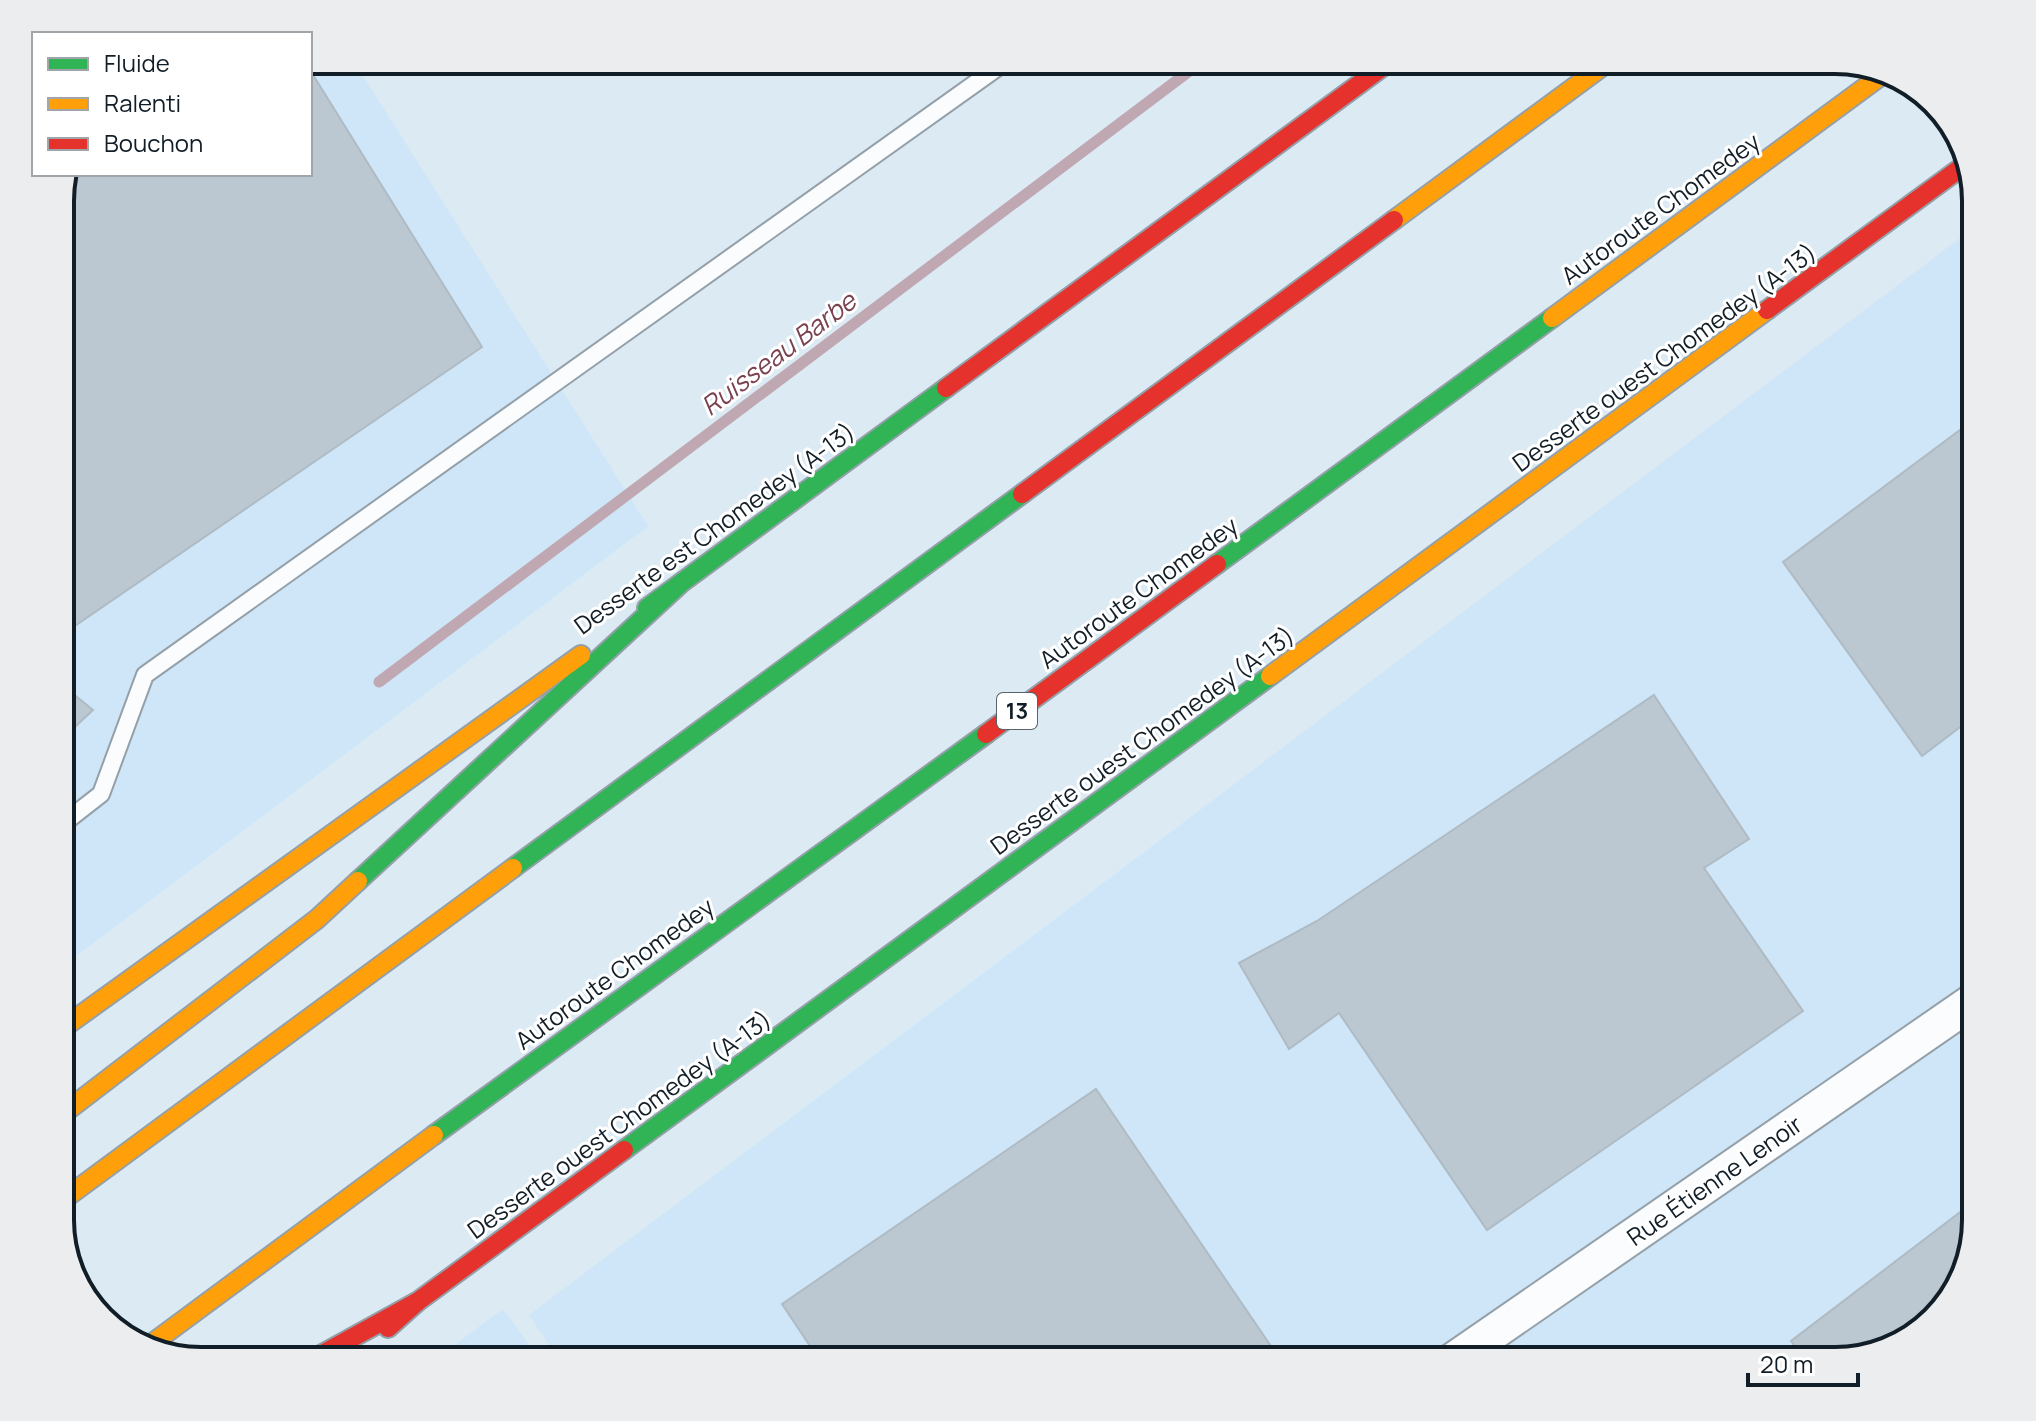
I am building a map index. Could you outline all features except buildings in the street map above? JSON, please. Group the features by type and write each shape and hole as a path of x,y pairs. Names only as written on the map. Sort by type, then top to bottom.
{"main road":[{"name":"Desserte est Chomedey (A-13)","path":"74,1020 679,585 1373,74"},
{"path":"74,1192 1592,74"},
{"name":"Autoroute Chomedey","path":"158,1339 1874,81"},
{"name":"Desserte ouest Chomedey (A-13)","path":"366,1347 417,1302 1958,170"},
{"path":"74,1105 317,919 679,585"},
{"path":"335,1347 417,1302"}],"street":[{"name":"Rue Étienne Lenoir","path":"1472,1347 1962,1009"}],"lane":[{"path":"74,815 101,794 145,675 988,74"}],"shaded area":[{"path":"312,74 362,74 648,526 74,957 74,193 77,176 312,176"},
{"path":"1962,237 1962,1220 1961,1236 1949,1276 1925,1310 1912,1321 1868,1343 1835,1347 551,1347 529,1315"},
{"path":"503,1309 531,1347 452,1347"}],"waterway":[{"name":"Ruisseau Barbe","path":"379,682 1185,74"}],"traffic: fast":[{"path":"1217,564 1552,318"},
{"path":"647,608 946,388"},
{"path":"513,868 1022,494"},
{"path":"358,881 679,585"},
{"path":"624,1150 1270,676"},
{"path":"434,1135 986,734"}],"traffic: slow":[{"path":"1394,220 1592,74"},
{"path":"1552,318 1874,81"},
{"path":"1270,676 1767,310"},
{"path":"74,1020 581,655"},
{"path":"74,1192 513,868"},
{"path":"74,1105 317,919 358,881"},
{"path":"158,1339 434,1135"}],"traffic: jam":[{"path":"946,388 1373,74"},
{"path":"1767,310 1958,170"},
{"path":"1022,494 1394,220"},
{"path":"986,734 1217,564"},
{"path":"388,1328 417,1302 624,1150"},
{"path":"335,1347 417,1302"}]}
